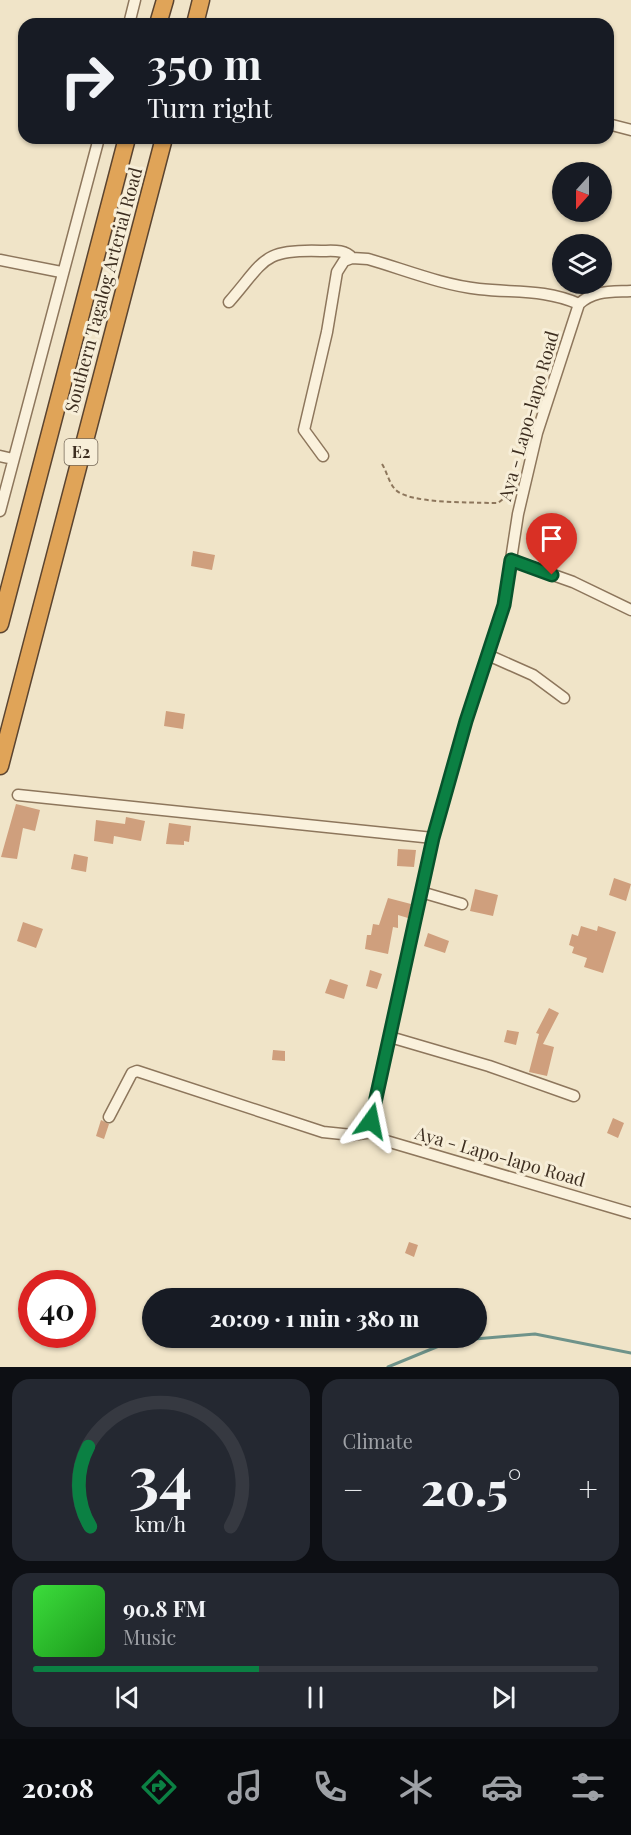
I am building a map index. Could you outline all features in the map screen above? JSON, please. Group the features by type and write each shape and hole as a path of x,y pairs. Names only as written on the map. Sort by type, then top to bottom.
{"highway":[{"path":"160,18 165,0"},
{"path":"196,18 201,0"},
{"name":"Southern Tagalog Arterial Road","path":"0,624 125,144"},
{"name":"Southern Tagalog Arterial Road","path":"0,766 162,144"}],"street":[{"path":"130,18 135,0"},
{"path":"614,126 631,130"},
{"path":"0,511 61,272 97,144"},
{"path":"229,302 269,256 297,250 344,252 352,258"},
{"path":"323,456 304,430 327,332 337,272 344,261 352,258 368,259 478,289 537,291 560,296 579,304 587,296 596,293 631,291"},
{"path":"0,260 61,272"},
{"name":"Aya - Lapo-lapo Road","path":"579,304 537,433 525,485 504,605 433,838 371,1121 372,1132 382,1140 631,1213"},
{"path":"0,456 13,459"},
{"path":"511,560 573,582 631,610"},
{"path":"488,655 533,675 564,698"},
{"path":"18,795 433,838"},
{"path":"421,892 462,904"},
{"path":"390,1037 489,1066 574,1096"},
{"path":"109,1117 132,1073 137,1071 323,1132 352,1135 372,1132"}],"path":[{"path":"382,464 393,488 400,494 423,498 498,502 525,485"}],"building":[{"path":"193,551 215,555 212,570 191,566"},
{"path":"166,711 185,714 183,729 164,726"},
{"path":"16,804 40,810 35,831 23,828 17,859 1,857"},
{"path":"126,817 145,821 141,841 114,836 113,844 94,841 96,820 125,824"},
{"path":"169,823 191,826 189,842 184,841 184,845 166,844"},
{"path":"398,849 416,850 414,867 397,866"},
{"path":"74,854 88,857 86,872 71,869"},
{"path":"614,878 631,884 626,901 609,895"},
{"path":"475,889 498,895 493,916 470,911"},
{"path":"388,898 411,904 408,918 398,915 398,928 393,927 388,954 365,949 367,935 371,935 373,924 379,925"},
{"path":"23,922 43,929 36,948 17,941"},
{"path":"581,926 597,931 598,926 616,932 603,973 584,967 587,958 572,953 574,947 569,945 572,934 578,936"},
{"path":"428,933 449,941 445,953 424,946"},
{"path":"370,970 382,974 377,989 366,986"},
{"path":"330,979 348,985 344,999 325,993"},
{"path":"549,1008 559,1013 543,1044 554,1047 547,1076 529,1072 539,1034 536,1033"},
{"path":"507,1030 519,1032 516,1045 504,1042"},
{"path":"273,1050 285,1051 285,1061 272,1060"},
{"path":"613,1118 624,1123 618,1138 607,1133"},
{"path":"101,1120 109,1124 104,1139 96,1136"},
{"path":"409,1242 418,1245 414,1257 405,1253"}],"waterway":[{"path":"388,1367 451,1341 535,1334 631,1353"}],"route":[{"path":"371,1121 433,838 466,721 504,605 511,560 552,575"}]}
